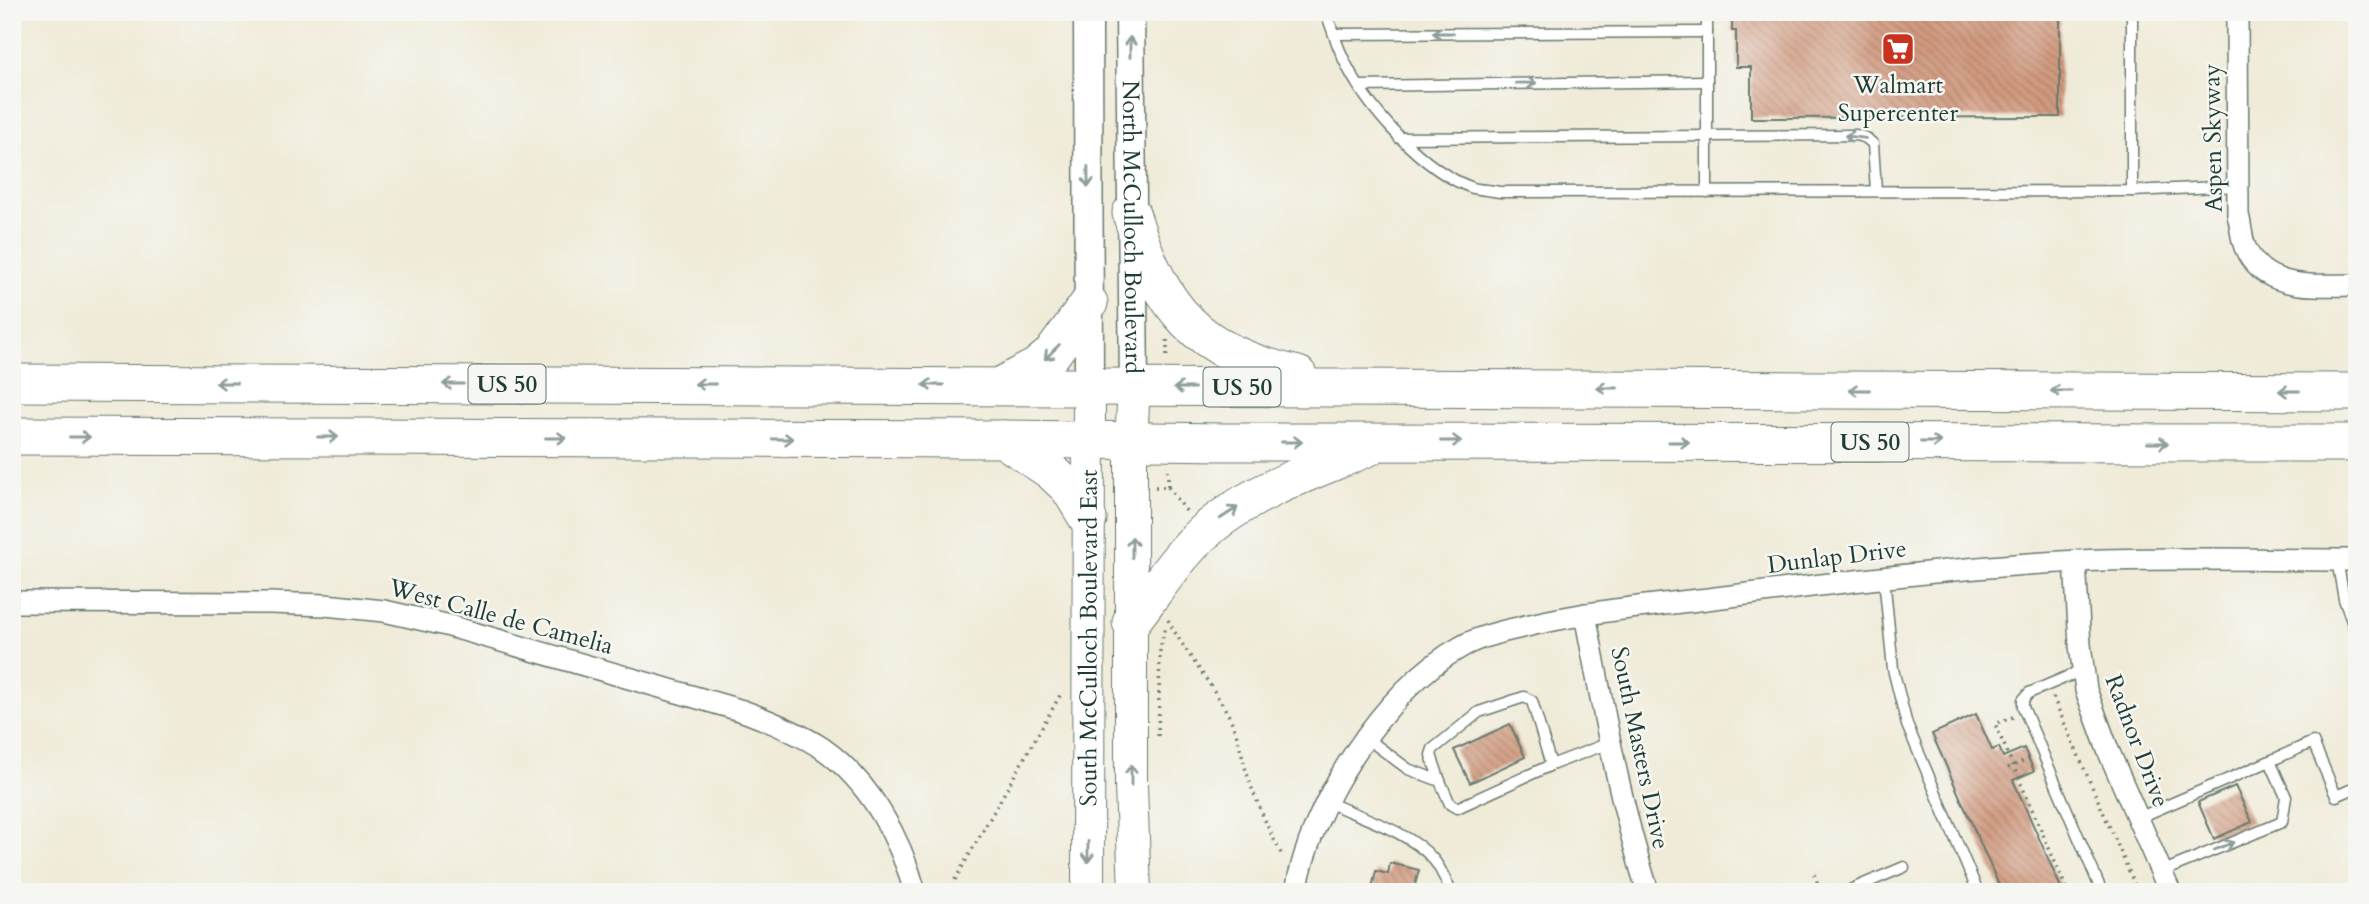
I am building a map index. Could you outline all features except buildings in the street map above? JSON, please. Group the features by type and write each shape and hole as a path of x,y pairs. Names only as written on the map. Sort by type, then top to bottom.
{"highway":[{"path":"1131,213 1143,251 1161,289 1172,306 1207,339 1269,368 1350,387"},
{"path":"1001,385 1036,367 1052,354 1089,303"},
{"name":"US 50","path":"12,383 2357,391"},
{"name":"US 50","path":"12,436 2357,443"},
{"path":"1003,439 1060,479 1069,488 1088,519"},
{"path":"1131,622 1192,544 1218,521 1252,498 1383,441"}],"main road":[{"name":"South McCulloch Boulevard East","path":"1087,892 1089,386"},
{"name":"North McCulloch Boulevard","path":"1131,441 1134,387"},
{"name":"South McCulloch Boulevard East","path":"1131,441 1131,786 1135,892"}],"street":[{"name":"North McCulloch Boulevard","path":"1088,12 1089,386"},
{"name":"North McCulloch Boulevard","path":"1130,12 1134,387"},
{"name":"Aspen Skyway","path":"2237,12 2238,215 2245,247 2253,261 2278,281 2357,285"},
{"name":"Dunlap Drive","path":"1297,888 1307,849 1328,802 1365,737 1404,690 1434,664 1461,646 1499,632 1585,614 1884,578 2075,561 2347,560"},
{"name":"Radnor Drive","path":"2075,561 2083,670 2094,715 2170,892"},
{"name":"West Calle de Camelia","path":"12,601 325,605 412,616 743,711 776,724 823,749 843,766 862,788 895,836 915,892"},
{"name":"South Masters Drive","path":"1585,614 1627,825 1647,892"}],"lane":[{"path":"1325,12 1345,64 1380,116 1399,138 1442,172 1473,188 1499,191 2132,191 2238,186"},
{"path":"1707,12 1707,191"},
{"path":"2132,12 2132,191"},
{"path":"1334,34 1707,32"},
{"path":"1360,86 1707,81"},
{"path":"1399,138 1856,135 1873,144 1876,191"},
{"path":"2347,560 2344,599 2357,635"},
{"path":"1884,578 1892,669 1907,724 1978,892"},
{"path":"2083,670 2028,694 2023,700 2024,712 2102,892"},
{"path":"1551,765 1532,701 1524,697 1479,712 1433,749 1431,755 1450,804 1457,808 1551,765 1609,743"},
{"path":"1365,737 1408,769 1440,781"},
{"path":"2138,818 2313,741 2336,796 2357,787"},
{"path":"2161,872 2282,822 2287,797 2270,761"},
{"path":"1328,802 1403,836 1422,848 1437,865 1451,892"},
{"path":"1852,889 1904,867"}],"path":[{"path":"1167,334 1167,366"},
{"path":"1168,460 1168,486 1189,516"},
{"path":"1150,487 1168,486"},
{"path":"1158,748 1160,651 1167,617 1230,717 1263,815 1297,888"},
{"path":"948,892 1066,685"},
{"path":"2048,685 2138,892"},
{"path":"2024,712 1995,724 2010,767 2068,892"},
{"path":"2010,767 2042,753"},
{"path":"1814,874 1821,892"}],"place":[{"name":"Walmart Supercenter","path":"1898,49"}]}
